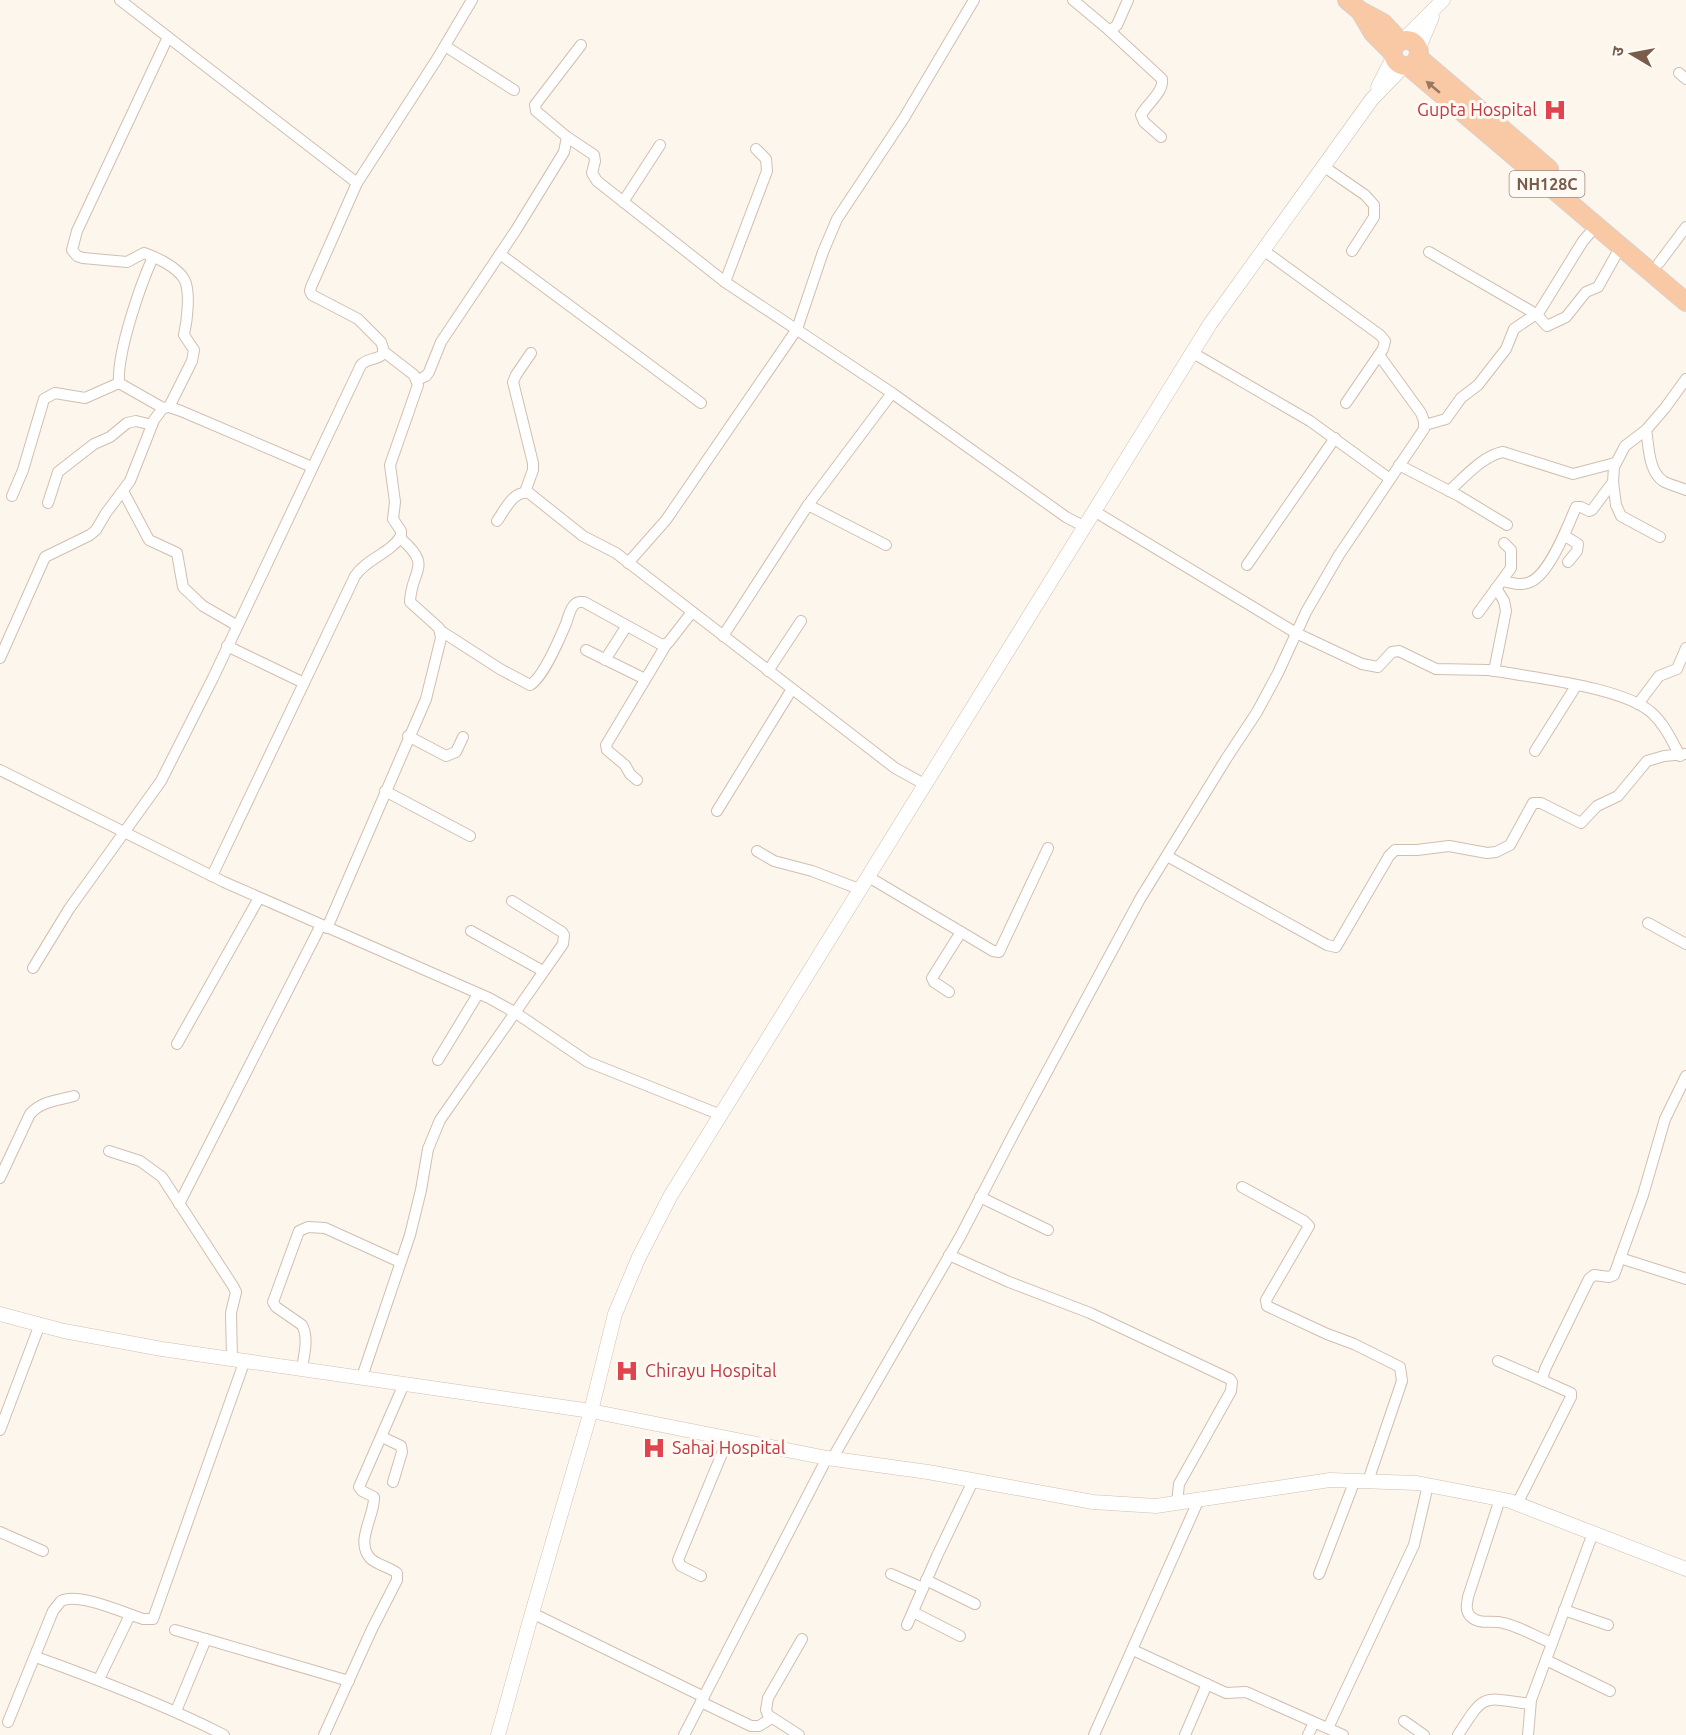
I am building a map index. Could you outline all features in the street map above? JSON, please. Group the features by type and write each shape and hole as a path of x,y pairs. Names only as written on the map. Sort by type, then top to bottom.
{"highway":[{"name":"NH128C","path":"1353,5 1373,33 1405,54 1686,286"},
{"name":"NH128C","path":"1405,54 1596,226 1686,302"}],"street":[{"path":"120,0 357,183"},
{"path":"212,876 359,570 393,546 400,538 401,531 393,519 395,502 390,465 416,391 417,380 406,367 383,351 381,342 358,319 312,295 310,291 357,183 472,0"},
{"path":"628,563 666,520 797,329 823,252 837,219 904,118 974,0"},
{"path":"1073,0 1110,30 1162,79 1160,89 1141,115 1144,122 1161,136"},
{"path":"1110,30 1115,28 1128,0"},
{"path":"498,1735 591,1411 615,1314 639,1257 671,1195 1210,324 1439,5"},
{"path":"0,658 45,557 96,530 123,491 136,468 152,425 159,412 166,408 192,361 194,350 184,335 187,319 185,281 177,272 153,257 141,253 132,261 127,262 83,258 77,256 72,250 77,231 168,37"},
{"path":"581,45 535,105 536,111 567,137 594,155 592,176 725,282 892,393 1059,512 1084,527"},
{"path":"445,46 514,90"},
{"path":"417,380 429,372 441,342 564,152 567,137"},
{"path":"623,202 660,145"},
{"path":"725,282 767,171 766,159 756,149"},
{"path":"1323,166 1365,195 1374,205 1374,217 1352,251"},
{"path":"1425,425 1446,419 1461,398 1478,385 1506,349 1514,329 1536,314 1583,241 1596,226"},
{"path":"1659,263 1686,226"},
{"path":"1429,252 1536,314 1547,326 1566,317 1586,292 1598,287 1621,246"},
{"path":"1263,250 1383,338 1384,345 1379,355 1346,403"},
{"path":"500,254 701,403"},
{"path":"118,383 127,335 141,285 153,257"},
{"path":"33,968 69,909 161,781 361,365 368,360 378,358 383,351"},
{"path":"497,521 515,496 525,492 533,470 513,382 531,353"},
{"path":"1193,353 1275,399 1335,438 1390,479"},
{"path":"684,1735 830,1459 950,1255 1100,970 1226,759 1257,712 1316,593 1422,432 1425,425 1421,413 1379,355"},
{"path":"1660,537 1621,516 1616,505 1612,482 1616,463 1625,446 1646,430 1686,379"},
{"path":"118,383 166,408 260,443 312,467"},
{"path":"12,496 23,470 44,399 55,393 85,398 118,383"},
{"path":"723,636 808,505 892,393"},
{"path":"48,503 58,472 94,444 110,437 127,423 152,425"},
{"path":"1646,430 1652,464 1657,476 1663,481 1686,490"},
{"path":"1247,565 1335,438"},
{"path":"1449,491 1497,453 1511,453 1574,474 1616,463"},
{"path":"1399,465 1507,525"},
{"path":"1499,585 1524,584 1535,580 1565,536 1576,507 1592,510 1612,482"},
{"path":"123,491 149,540 177,553 183,587 203,606 236,625"},
{"path":"525,492 584,536 616,553 895,768 924,784"},
{"path":"808,505 886,545"},
{"path":"1094,512 1296,633 1370,667 1378,667 1389,654 1396,650 1436,669 1494,670 1621,697 1646,708 1661,722 1683,755"},
{"path":"1565,536 1578,544 1577,551 1568,562"},
{"path":"400,538 414,551 418,562 410,602 441,631 500,669 530,685 540,676 576,603 584,602 657,644 666,645"},
{"path":"1478,613 1510,568 1513,555 1504,543"},
{"path":"1494,670 1506,611 1499,585"},
{"path":"637,780 625,765 607,750 606,745 666,645 692,612"},
{"path":"768,670 801,621"},
{"path":"605,660 626,627"},
{"path":"179,1204 324,926 426,699 441,631"},
{"path":"227,646 304,683"},
{"path":"1638,704 1659,676 1674,671 1686,648"},
{"path":"586,650 645,680"},
{"path":"1674,671 1686,678"},
{"path":"1535,750 1576,686"},
{"path":"717,811 792,689"},
{"path":"408,736 446,756 456,752 464,737"},
{"path":"1167,856 1327,945 1336,947 1389,856 1395,850 1449,846 1487,853 1496,852 1510,845 1533,804 1540,803 1581,823 1597,806 1618,796 1647,761 1664,756 1683,755"},
{"path":"0,770 212,876 478,994 516,1013 588,1062 721,1115"},
{"path":"385,791 470,836"},
{"path":"867,876 993,951 999,952 1048,848"},
{"path":"757,851 774,861 812,871 859,889"},
{"path":"177,1044 259,898"},
{"path":"362,1377 415,1219 428,1149 440,1120 563,944 562,932 512,901"},
{"path":"1648,922 1686,944"},
{"path":"471,931 543,971"},
{"path":"949,992 934,982 932,978 961,932"},
{"path":"438,1060 478,994"},
{"path":"1544,1381 1545,1369 1589,1279 1594,1275 1609,1277 1614,1275 1643,1195 1665,1119 1686,1076"},
{"path":"0,1178 35,1108 74,1096"},
{"path":"8,1722 57,1604 66,1598 83,1600 130,1615 153,1619 239,1359 231,1313 236,1292 168,1185 153,1169 133,1157 109,1151"},
{"path":"1242,1187 1304,1221 1309,1226 1266,1300 1267,1306 1400,1367 1402,1381 1361,1481 1319,1574"},
{"path":"981,1197 1048,1230"},
{"path":"302,1369 306,1338 304,1329 302,1325 276,1307 273,1302 299,1231 308,1227 325,1228 400,1262"},
{"path":"950,1255 1009,1282 1090,1313 1232,1382 1231,1391 1179,1484 1177,1503"},
{"path":"1620,1258 1686,1279"},
{"path":"0,1314 162,1349 591,1411 830,1459 1093,1502 1156,1506 1330,1479 1428,1485 1518,1504 1686,1569"},
{"path":"0,1430 40,1324"},
{"path":"1498,1361 1571,1393 1571,1398 1518,1504"},
{"path":"324,1735 398,1577 394,1571 370,1558 365,1544 374,1497 359,1487 404,1383"},
{"path":"382,1437 401,1446 402,1452 393,1482"},
{"path":"701,1576 681,1566 678,1560 728,1438"},
{"path":"907,1626 973,1481"},
{"path":"1328,1728 1414,1545 1428,1485"},
{"path":"1094,1735 1199,1499"},
{"path":"1500,1499 1466,1608 1476,1620 1501,1622 1552,1643"},
{"path":"0,1532 44,1551"},
{"path":"1528,1735 1530,1704 1593,1533"},
{"path":"891,1574 925,1584 975,1604"},
{"path":"1564,1610 1608,1625"},
{"path":"913,1612 960,1636"},
{"path":"532,1613 751,1726 759,1726 772,1718"},
{"path":"99,1679 130,1615"},
{"path":"175,1630 348,1681"},
{"path":"176,1711 206,1639"},
{"path":"799,1735 772,1718 766,1710 768,1698 802,1639"},
{"path":"1133,1650 1229,1694 1239,1691 1246,1692 1343,1735"},
{"path":"36,1657 99,1679 176,1711 224,1735"},
{"path":"1546,1660 1610,1691"},
{"path":"1185,1735 1207,1684"},
{"path":"1458,1735 1475,1708 1484,1700 1495,1699 1530,1704"},
{"path":"1404,1721 1424,1735"},
{"path":"1308,1735 1314,1723"}],"place":[{"name":"Gupta Hospital","path":"1555,110"},
{"name":"Chirayu Hospital","path":"627,1371"},
{"name":"Sahaj Hospital","path":"654,1448"}]}
